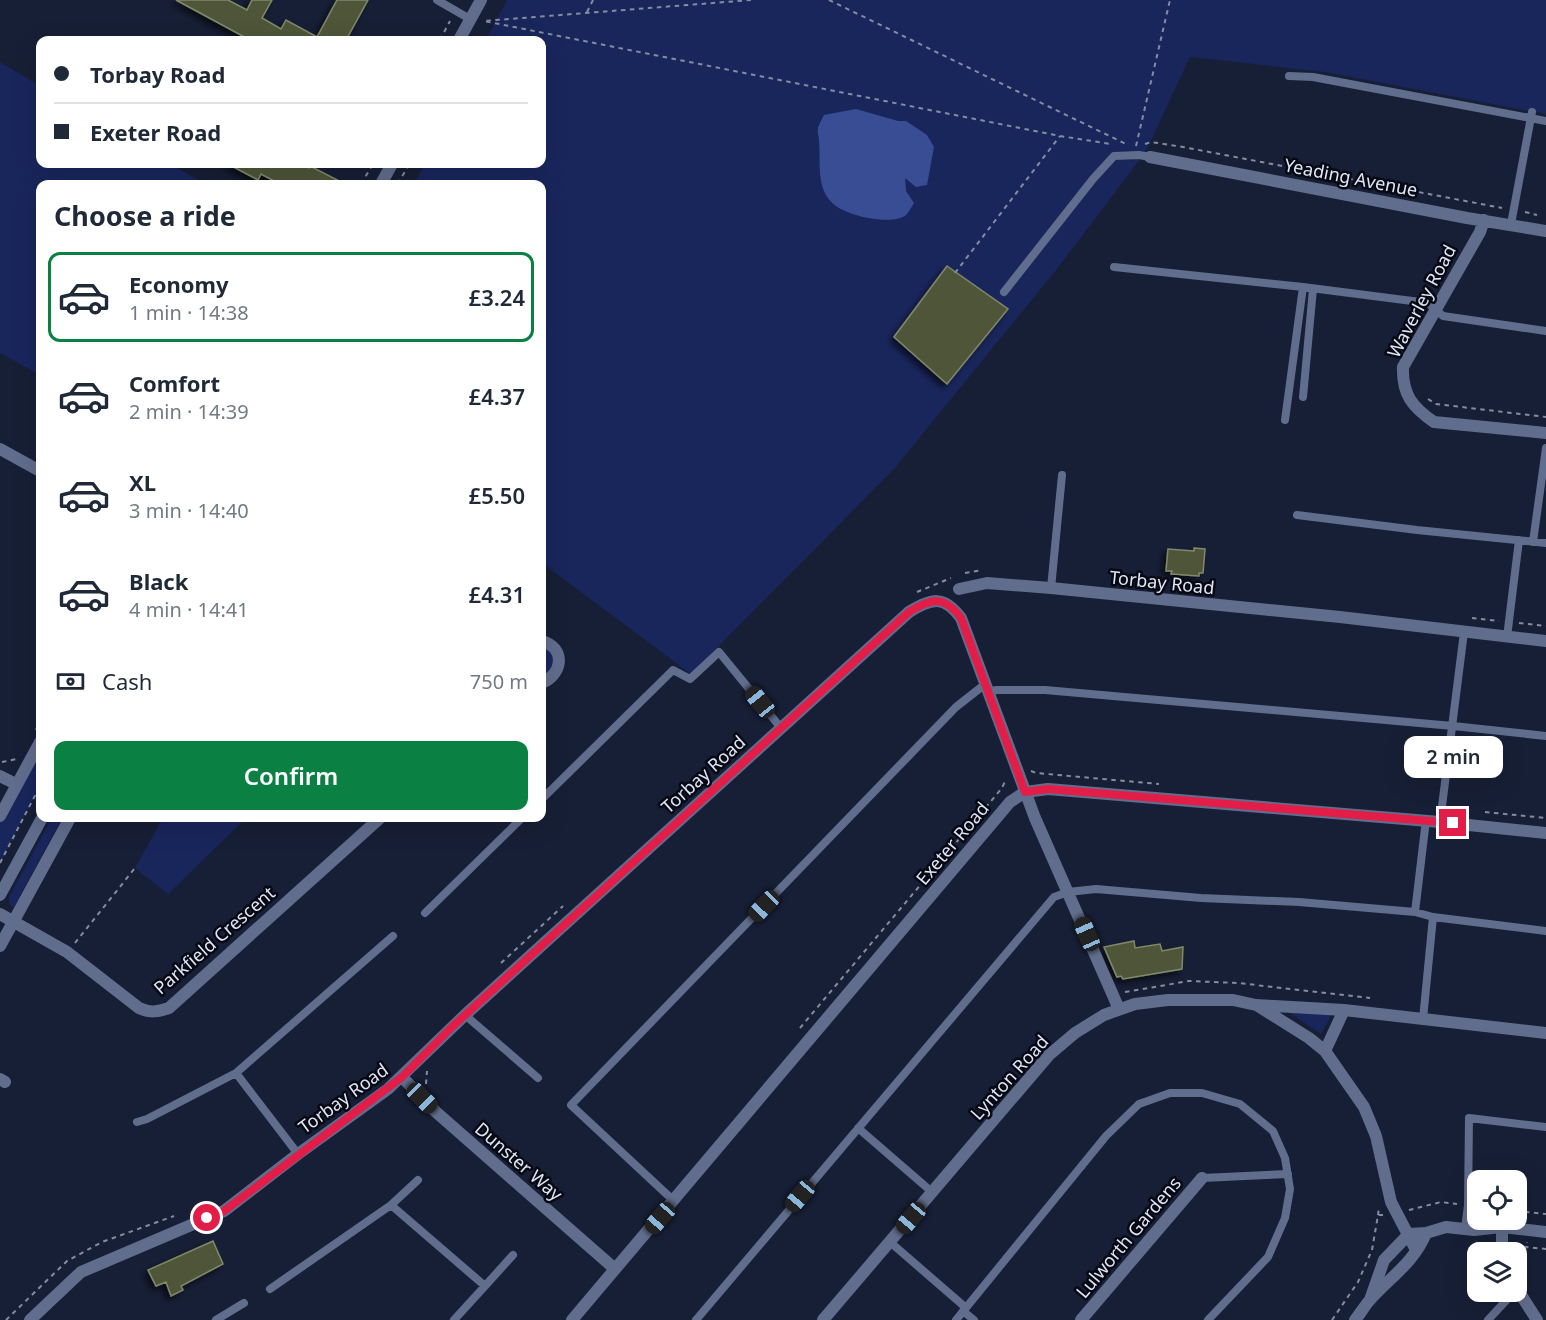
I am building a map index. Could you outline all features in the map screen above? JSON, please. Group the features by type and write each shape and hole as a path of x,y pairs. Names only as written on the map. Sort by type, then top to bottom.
{"street":[{"path":"461,36 481,0"},
{"name":"Yeading Avenue","path":"1150,157 1546,231"},
{"name":"Waverley Road","path":"1484,220 1480,232 1404,367 1403,382 1409,399 1419,412 1434,422 1546,433"},
{"path":"0,449 36,469"},
{"name":"Torbay Road","path":"959,589 987,583 1051,588 1546,641"},
{"name":"Torbay Road","path":"30,1320 81,1272 224,1211 298,1154 405,1081 465,1015 909,612 921,604 935,600 944,602"},
{"path":"944,602 961,618 1025,792 1119,1009"},
{"path":"546,642 555,649 560,665 556,674 546,681"},
{"path":"0,816 36,749"},
{"path":"0,776 16,784"},
{"path":"1025,792 1034,789 1058,789 1426,820 1546,833"},
{"name":"Exeter Road","path":"572,1320 1010,802 1025,792"},
{"path":"0,895 40,822"},
{"path":"0,946 68,822"},
{"name":"Parkfield Crescent","path":"0,914 67,952 139,1008 148,1012 157,1012 169,1008 376,822"},
{"name":"Lynton Road","path":"823,1320 1049,1055 1075,1033 1104,1015 1119,1009 1136,1004 1168,1000 1233,1000 1256,1005 1344,1010 1546,1033"},
{"path":"1256,1005 1309,1038 1325,1051 1364,1107 1376,1136 1392,1202 1416,1250"},
{"path":"1325,1051 1344,1010"},
{"name":"Dunster Way","path":"405,1081 436,1112 615,1269"},
{"name":"Lulworth Gardens","path":"1081,1320 1202,1178"},
{"path":"1370,1300 1384,1260 1409,1234 1426,1233 1446,1227 1465,1229"},
{"path":"1527,1230 1546,1232"},
{"path":"1355,1320 1370,1300 1401,1272 1422,1244 1426,1233"},
{"path":"1525,1302 1537,1320"}],"lane":[{"path":"437,0 470,19"},
{"path":"1289,76 1313,77 1532,115 1546,120"},
{"path":"1511,224 1532,115"},
{"path":"1004,292 1093,179 1114,156 1150,157"},
{"path":"1114,267 1428,303 1443,316 1546,331"},
{"path":"1285,420 1303,287"},
{"path":"1303,398 1313,289"},
{"path":"1533,542 1546,448"},
{"path":"1051,588 1062,475"},
{"path":"1297,515 1546,543"},
{"path":"1507,637 1519,540"},
{"name":"Torbay Road","path":"944,602 959,589"},
{"path":"1440,822 1464,632"},
{"path":"546,795 673,670 690,679 719,652 782,728"},
{"path":"674,1201 572,1105 956,706 986,689 1045,690 1546,736"},
{"path":"1415,912 1426,820"},
{"path":"425,913 518,822"},
{"path":"696,1320 1054,897 1068,892 1096,889 1201,898 1299,902 1415,912 1433,917 1546,931"},
{"path":"1423,1019 1433,917"},
{"path":"137,1122 236,1073 393,936"},
{"path":"465,1015 538,1078"},
{"path":"236,1073 298,1154"},
{"path":"956,1320 1106,1136 1139,1104 1170,1093 1202,1093 1240,1104 1274,1131 1285,1158 1290,1189 1286,1218 1268,1257 1208,1320"},
{"path":"1465,1229 1468,1205 1469,1118 1546,1127"},
{"path":"858,1128 932,1192"},
{"path":"1202,1178 1288,1174"},
{"path":"270,1288 392,1205 418,1180"},
{"path":"392,1205 485,1286"},
{"path":"890,1242 974,1320"},
{"path":"454,1320 513,1255"},
{"path":"1488,1320 1504,1302"},
{"path":"216,1320 244,1304"}],"path":[{"path":"587,12 593,0"},
{"path":"751,0 484,21 1125,147"},
{"path":"829,0 1136,148"},
{"path":"1136,148 1170,0"},
{"path":"955,273 1060,136"},
{"path":"1136,148 1150,141 1546,217"},
{"path":"1467,218 1473,203"},
{"path":"1497,223 1500,208"},
{"path":"1426,398 1436,404 1546,417"},
{"path":"965,573 984,569"},
{"path":"912,595 956,576"},
{"path":"1473,618 1546,626"},
{"path":"798,1030 1002,788 1009,773 1026,768 1036,773 1162,784"},
{"path":"0,863 36,794"},
{"path":"1484,812 1546,818"},
{"path":"76,945 74,944 135,868"},
{"path":"494,970 566,904"},
{"path":"1114,996 1131,989 1189,981 1238,983 1375,999"},
{"path":"1233,1000 1238,983"},
{"path":"1363,1012 1365,998"},
{"path":"405,1081 427,1066 425,1086"},
{"path":"1527,1212 1546,1214"},
{"path":"6,1320 67,1261 102,1242 176,1216"},
{"path":"1527,1249 1546,1249"}],"shaded area":[{"path":"507,0 1546,0 1546,114 1325,72 1190,57 1146,151 1057,269 894,469 691,674 546,566 546,180 416,180 423,168 546,168 546,36 488,36"},
{"path":"0,62 36,84 36,168 177,168 199,180 36,180 36,373 0,353"},
{"path":"856,109 898,121 906,121 927,135 934,147 927,185 916,187 905,178 906,191 914,203 906,215 900,218 881,220 850,213 836,206 825,193 820,176 818,126 824,115"},
{"path":"546,648 552,652 555,666 546,674"},
{"path":"36,749 36,794 0,863 0,816"},
{"path":"50,822 60,822 14,907 9,897"},
{"path":"161,822 242,822 168,894 135,868"},
{"path":"1287,1008 1333,1012 1321,1034 1290,1013"}],"building":[{"path":"176,0 228,0 247,10 252,0 272,0 262,18 281,29 286,20 315,36 243,36"},
{"path":"337,0 368,0 348,36 318,36"},
{"path":"236,168 314,168 337,180 272,180 261,174 258,180"},
{"path":"947,266 1008,309 947,384 894,337"},
{"path":"1194,548 1205,549 1203,573 1199,573 1199,576 1171,574 1172,571 1166,571 1168,549 1194,551"},
{"path":"1134,941 1135,948 1160,944 1162,951 1183,947 1182,969 1123,979 1121,976 1117,977 1104,947"},
{"path":"213,1241 223,1264 181,1286 183,1290 171,1296 166,1282 156,1286 148,1270"}],"route":[{"path":"207,1218 224,1211 402,1077 453,1026 600,892 909,612 921,604 935,600 944,602 961,618 984,686 1025,792 1034,789 1048,789 1146,796 1453,823"}]}
